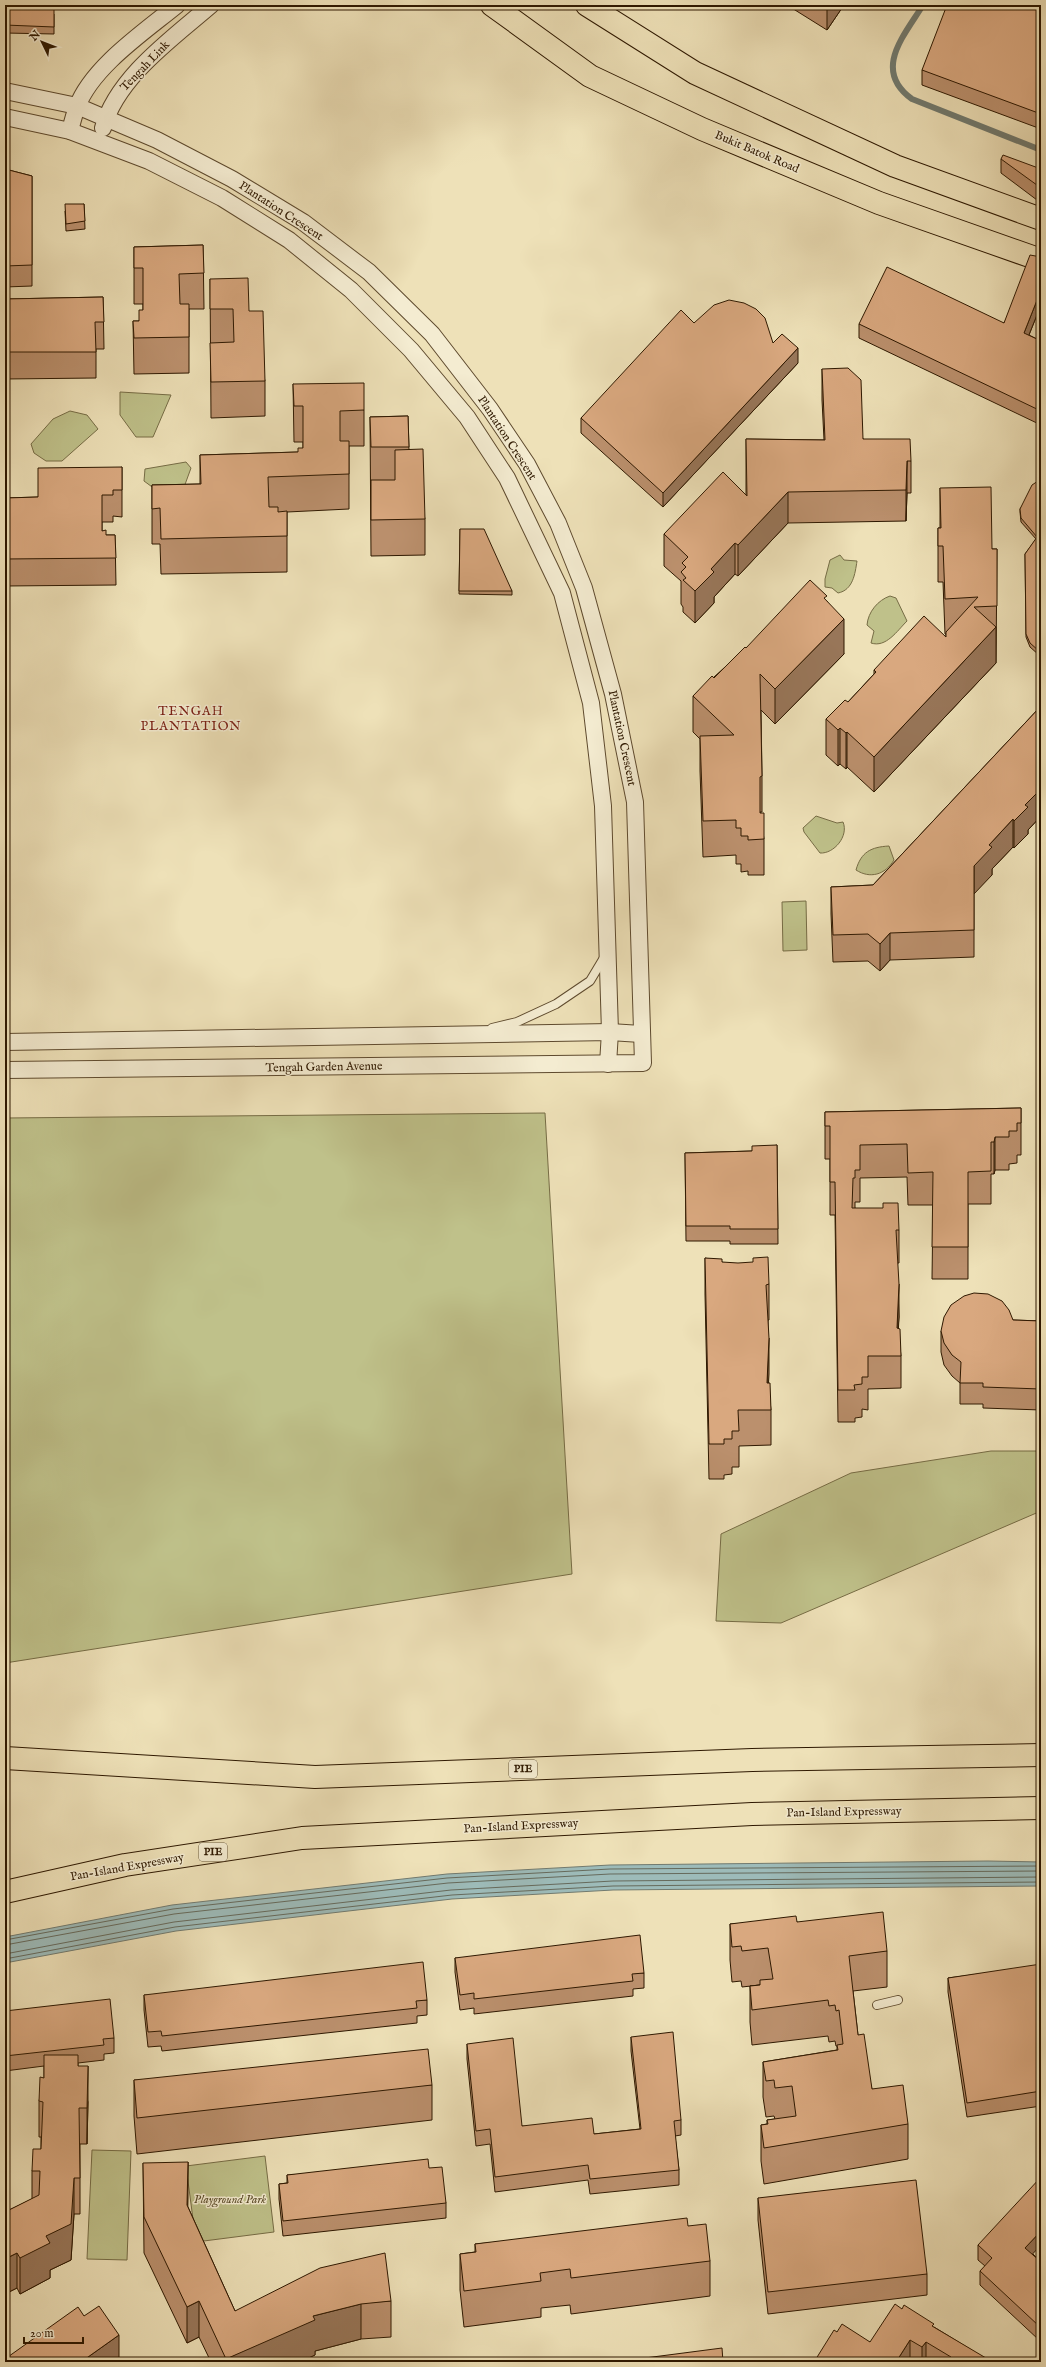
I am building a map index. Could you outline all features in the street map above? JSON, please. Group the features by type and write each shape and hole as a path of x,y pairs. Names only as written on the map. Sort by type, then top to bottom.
{"main road":[{"name":"Bukit Batok Road","path":"492,5 590,76 702,129 879,203 1041,260"},
{"path":"587,5 695,73 895,166 1041,219"},
{"name":"PIE","path":"5,1758 315,1777 752,1760 1041,1755"},
{"name":"Pan-Island Expressway","path":"5,1892 125,1865 302,1838 752,1814 1041,1808"}],"street":[{"name":"Tengah Link","path":"70,131 77,106 94,78 130,42 177,5"},
{"name":"Tengah Link","path":"99,142 106,119 120,91 157,51 211,5"},
{"name":"Plantation Crescent","path":"5,91 77,106 157,140 232,179 303,222 368,272 432,334 490,409 527,464 558,523 584,588 613,694 636,802 643,1064"},
{"name":"Plantation Crescent","path":"5,117 70,131 149,161 222,198 289,240 351,290 411,350 467,417 507,478 562,593 591,703 603,806 610,1032 608,1064"},
{"path":"5,1042 610,1032 641,1034"},
{"name":"Tengah Garden Avenue","path":"5,1070 643,1064"}],"lane":[{"path":"466,1034 517,1022 556,1004 590,981 608,953"},
{"path":"877,2005 898,2000"}],"green space":[{"path":"120,392 171,395 153,437 136,437 120,415"},
{"path":"70,411 87,415 98,429 62,461 46,461 34,453 31,444 53,419"},
{"path":"186,462 191,468 183,490 159,492 144,481 145,469"},
{"path":"840,555 844,560 857,561 854,576 850,585 847,589 838,593 832,588 825,587 825,579 830,560"},
{"path":"890,596 896,598 907,621 891,638 882,643 871,643 874,631 867,625 869,616 874,607 881,600"},
{"path":"816,816 837,823 843,822 844,833 842,838 835,847 825,853 820,853 804,832 803,828"},
{"path":"889,846 894,860 882,872 872,875 861,873 856,870 864,855 872,849"},
{"path":"806,901 807,950 783,951 782,902"},
{"path":"545,1113 572,1574 5,1663 5,1118"},
{"path":"991,1451 1041,1451 1041,1511 781,1623 716,1621 721,1534 851,1473"},
{"path":"92,2150 131,2151 127,2260 87,2259"},
{"name":"Playground Park","path":"265,2156 274,2232 196,2242 186,2166"}],"water":[{"path":"988,1861 1041,1862 1041,1886 613,1890 452,1899 176,1931 5,1963 5,1937 172,1905 447,1874 610,1865"}],"building":[{"path":"5,5 54,6 54,27 5,25"},
{"path":"821,5 830,5 827,9"},
{"path":"947,5 1041,5 1041,114 922,70"},
{"path":"1003,155 1041,169 1041,188 1001,159"},
{"path":"5,169 32,176 32,265 5,266"},
{"path":"65,204 84,204 85,221 66,224"},
{"path":"203,245 204,273 179,274 180,304 189,304 189,337 134,338 133,321 139,321 139,310 143,310 143,268 134,268 134,247"},
{"path":"1030,255 1041,257 1041,290 1024,333 1041,341 1041,411 859,324 887,267 1004,323"},
{"path":"248,278 249,311 263,311 265,381 211,382 210,343 234,342 233,309 210,309 210,279"},
{"path":"103,297 104,322 95,322 96,352 5,352 5,299"},
{"path":"729,300 744,303 756,309 765,318 773,343 782,334 798,348 663,493 581,418 681,310 694,323 714,305"},
{"path":"848,368 861,380 863,439 910,439 911,461 907,461 906,490 788,492 738,545 735,543 711,569 714,572 695,591 683,580 686,578 681,572 686,567 682,563 688,557 664,534 723,472 747,496 746,439 825,440 822,369"},
{"path":"364,383 364,410 340,411 340,441 349,441 349,474 268,477 269,507 278,507 278,512 287,511 287,536 161,539 160,508 152,509 152,485 201,484 200,455 298,452 298,448 303,448 303,406 294,406 293,384"},
{"path":"408,416 409,447 371,447 370,417"},
{"path":"423,449 425,519 371,520 371,480 395,480 395,450"},
{"path":"122,467 122,490 113,490 113,495 102,495 102,531 106,530 106,535 115,535 116,558 5,559 5,498 38,497 38,468"},
{"path":"1041,479 1041,651 1039,651 1030,643 1026,634 1025,554 1037,537 1021,518 1020,509 1032,485"},
{"path":"991,487 992,549 997,549 997,606 974,607 996,627 874,757 847,732 846,733 840,728 838,730 826,719 845,700 848,702 876,672 874,670 924,616 946,637 946,632 978,597 945,599 943,546 938,546 938,528 941,528 940,488"},
{"path":"460,529 484,529 512,591 459,591"},
{"path":"810,580 827,596 824,598 844,619 775,689 760,674 762,776 760,777 760,813 764,813 764,839 748,840 748,836 741,836 741,828 736,828 736,820 703,821 700,736 734,735 693,696 712,676 714,678 745,647 746,648"},
{"path":"1041,706 1041,789 1025,805 1028,807 1014,821 1013,819 989,845 992,847 974,866 974,930 890,933 880,944 868,934 833,935 831,887 873,885"},
{"path":"1021,1108 1021,1123 1017,1123 1017,1131 1009,1131 1009,1137 995,1137 994,1142 991,1142 991,1171 968,1172 968,1247 932,1247 933,1172 908,1173 907,1144 860,1145 860,1170 855,1170 855,1178 853,1178 852,1208 883,1208 883,1203 898,1203 899,1230 896,1230 899,1284 897,1328 900,1329 901,1356 868,1356 868,1377 862,1377 862,1384 854,1385 855,1390 838,1390 835,1182 830,1182 830,1126 825,1126 825,1112"},
{"path":"777,1145 778,1229 730,1229 730,1226 686,1226 685,1153 752,1151 752,1146"},
{"path":"1040,1192 1041,1192 1041,1243"},
{"path":"768,1257 769,1284 766,1285 769,1338 767,1383 770,1383 771,1410 738,1410 739,1431 732,1431 732,1439 724,1439 724,1444 709,1444 705,1258 722,1259 722,1262 738,1263 753,1262 753,1258"},
{"path":"974,1293 988,1294 1002,1301 1009,1310 1013,1320 1041,1321 1041,1389 983,1387 983,1383 960,1383 961,1362 952,1355 944,1343 941,1331 944,1317 951,1305 964,1296"},
{"path":"883,1912 887,1951 849,1956 858,2035 864,2034 872,2089 903,2085 908,2124 764,2148 761,2125 768,2124 767,2120 796,2116 792,2086 775,2088 774,2080 766,2081 763,2062 838,2050 837,2045 843,2044 839,2010 836,2011 835,2005 829,2006 828,2000 752,2010 750,1986 760,1985 760,1980 773,1979 768,1948 742,1951 741,1946 732,1947 730,1924 796,1916 797,1922"},
{"path":"640,1935 644,1973 632,1974 633,1981 474,1999 474,1993 460,1995 455,1958"},
{"path":"423,1962 427,2000 416,2001 417,2008 162,2036 161,2031 148,2032 144,1995"},
{"path":"1041,1964 1041,2091 967,2103 948,1978"},
{"path":"110,1999 114,2038 103,2039 104,2045 5,2056 5,2011"},
{"path":"673,2032 681,2120 674,2121 679,2170 590,2179 588,2165 495,2177 490,2129 476,2131 467,2044 513,2038 522,2126 592,2118 594,2134 641,2129 631,2037"},
{"path":"428,2049 432,2085 137,2118 134,2080"},
{"path":"44,2055 78,2055 78,2066 88,2066 87,2108 79,2108 80,2178 74,2178 71,2224 46,2236 50,2243 20,2258 17,2253 5,2259 5,2219 8,2217 5,2212 39,2195 40,2171 32,2171 33,2149 41,2149 43,2102 39,2101 40,2077 44,2078"},
{"path":"5,2106 7,2106 5,2120"},
{"path":"428,2159 429,2168 442,2167 446,2203 283,2221 279,2184 288,2183 287,2175"},
{"path":"188,2162 187,2205 235,2311 320,2268 385,2253 391,2301 361,2304 313,2316 315,2320 226,2359 199,2301 187,2307 144,2217 143,2163"},
{"path":"1041,2177 1041,2231 1025,2248 1041,2262 1041,2324 1039,2326 980,2271 992,2258 978,2245"},
{"path":"916,2180 927,2274 768,2292 758,2198"},
{"path":"687,2218 688,2226 706,2224 710,2261 571,2278 570,2269 540,2273 541,2281 464,2291 460,2254 476,2252 475,2244"},
{"path":"895,2304 902,2309 904,2305 934,2324 932,2326 991,2361 948,2362 951,2357 926,2342 922,2347 910,2340 896,2362 814,2362 834,2330 837,2332 842,2324 870,2342"},
{"path":"99,2306 119,2335 81,2362 5,2362 5,2359 78,2307 84,2316"},
{"path":"722,2348 723,2362 645,2362 645,2358"}],"waterway":[{"path":"923,5 895,53 893,65 894,76 900,88 912,99 1041,150"}],"district":[{"name":"TENGAH PLANTATION","path":"191,718"}]}
